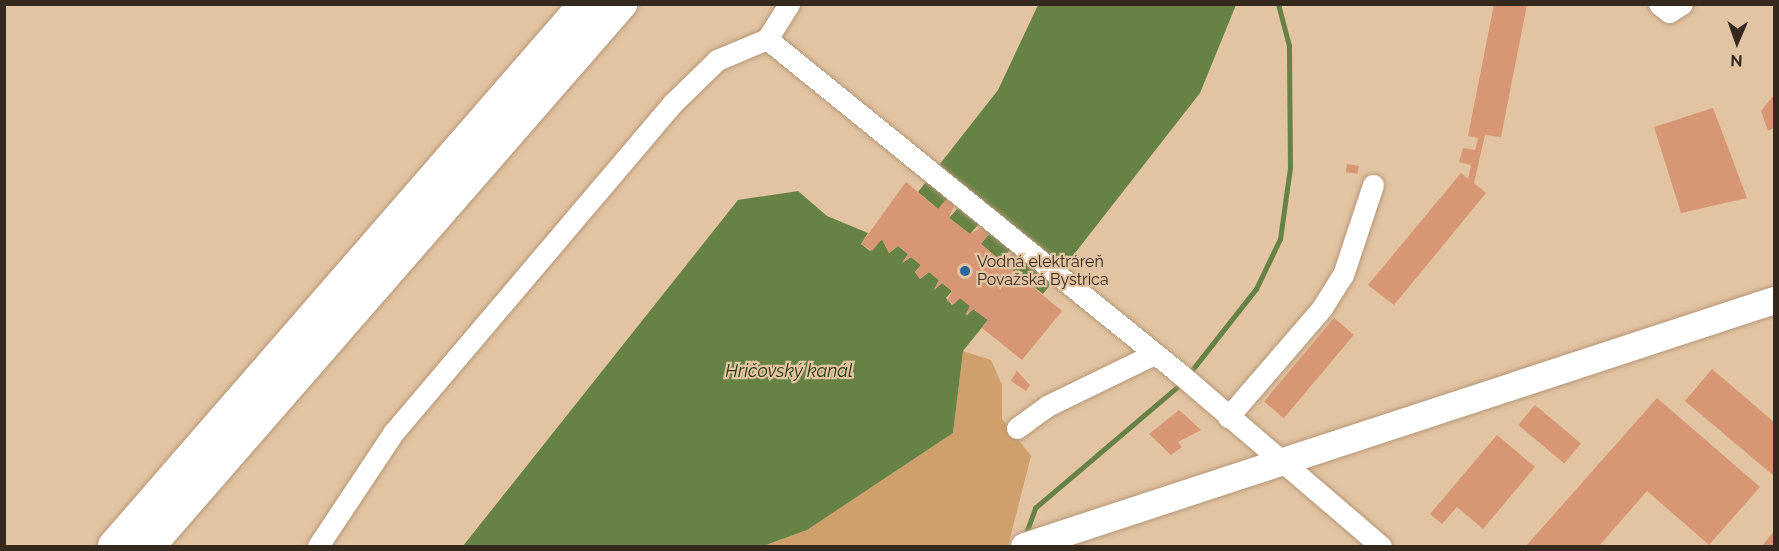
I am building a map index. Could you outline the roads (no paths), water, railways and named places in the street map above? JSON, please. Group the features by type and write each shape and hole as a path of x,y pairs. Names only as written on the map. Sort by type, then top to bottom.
{"highway":[{"path":"114,546 585,4"},
{"path":"149,546 621,4"}],"main road":[{"path":"1025,546 1774,300"}],"lane":[{"path":"318,546 393,433 681,94 717,60 767,39 789,4"},
{"path":"1659,4 1669,12 1682,4"},
{"path":"767,39 913,156 1079,297 1185,378 1278,462 1381,546"},
{"path":"1228,417 1338,283 1372,185"},
{"path":"1017,428 1047,406 1154,354"}],"water":[{"path":"1038,5 1236,5 1200,93 1043,294 1012,270 1021,259 1014,253 1009,251 1001,261 981,244 989,234 982,227 978,225 970,234 949,218 958,208 955,204 938,209 918,192 998,90"},
{"name":"Hričovský kanál","path":"798,191 827,216 868,233 861,244 870,251 882,239 889,253 898,246 908,254 902,263 911,257 921,265 915,272 920,279 929,272 939,280 934,290 942,283 952,291 946,298 952,305 960,298 970,306 966,316 973,309 988,320 963,351 953,433 807,530 763,546 463,546 738,200"}],"waterway":[{"path":"1189,374 1256,289 1280,239 1290,168 1289,46 1278,4"},
{"path":"1025,536 1035,508 1182,383"}],"place":[{"name":"Vodná elektráreň Považská Bystrica","path":"965,271"}]}
